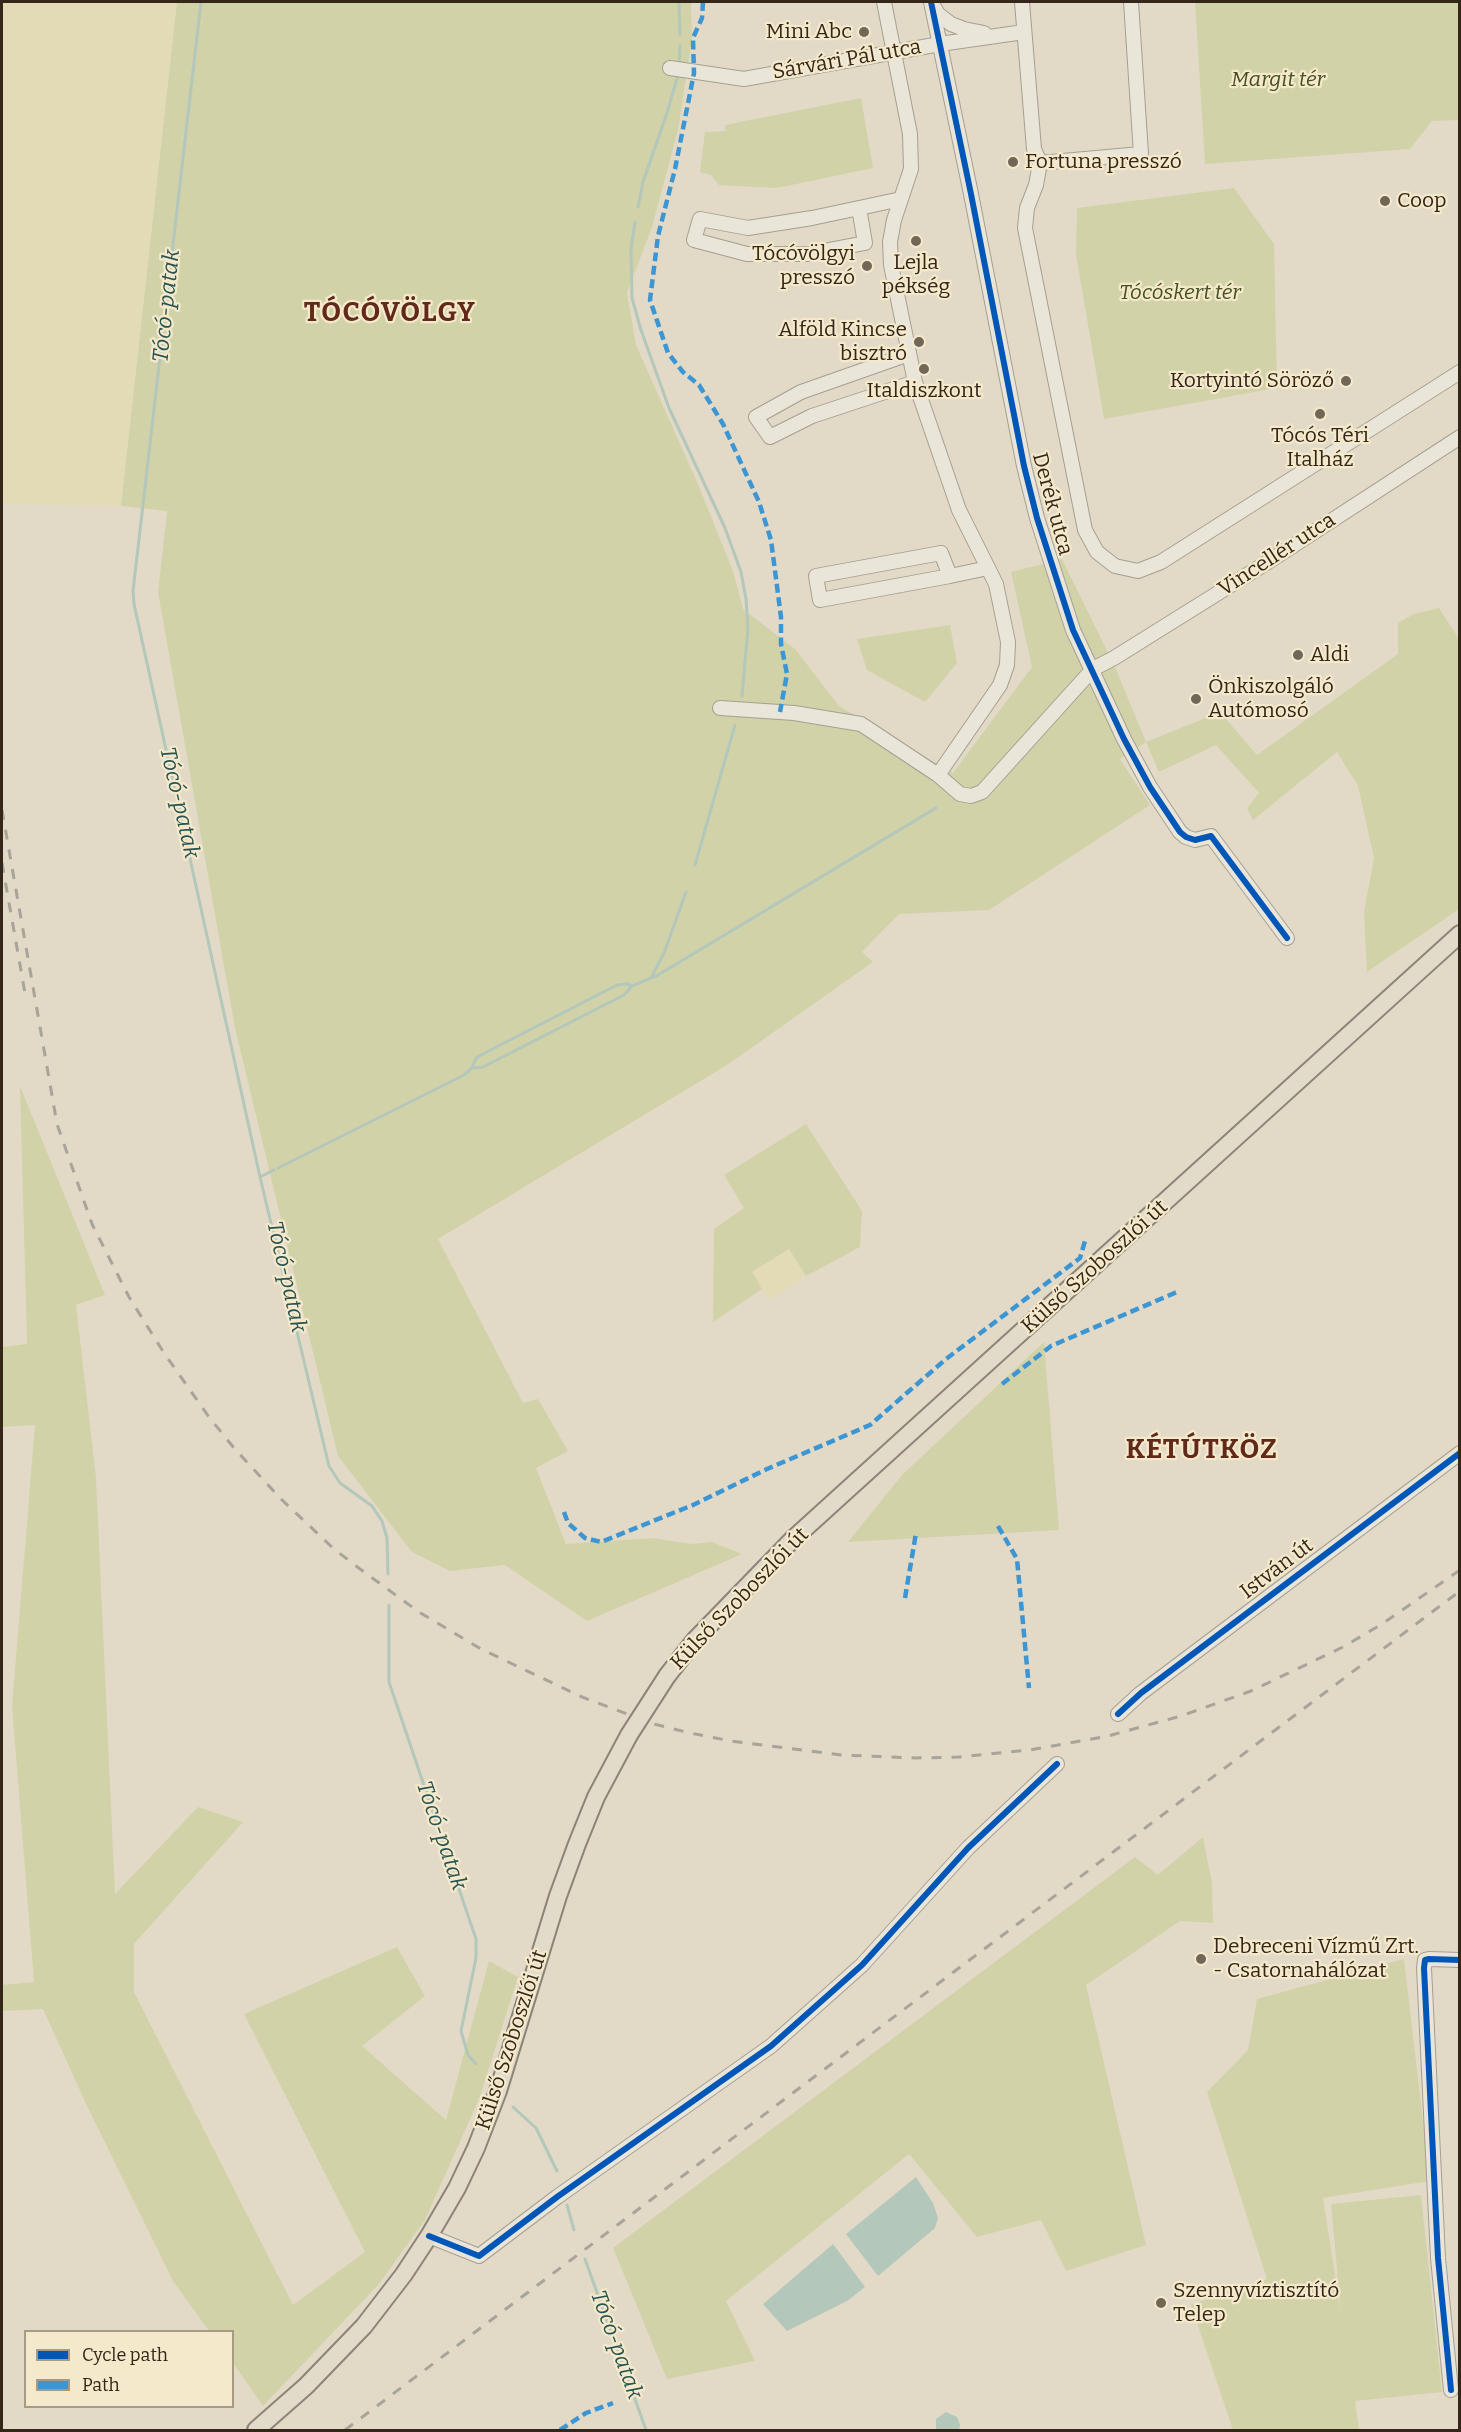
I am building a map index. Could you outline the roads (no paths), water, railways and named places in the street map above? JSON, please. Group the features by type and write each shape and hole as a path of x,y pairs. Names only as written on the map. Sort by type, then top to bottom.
{"main road":[{"name":"Külső Szoboszlói út","path":"255,2430 306,2386 364,2326 404,2274 457,2188 484,2128 512,2051 558,1896 596,1797 628,1734 667,1676 695,1640 792,1540 1460,934"}],"street":[{"path":"884,2 910,134 911,169 890,242 891,265 915,382 959,510 996,584 1008,642 1007,665 1000,685 938,776"},
{"path":"931,2 944,20 957,27 972,31 1007,34"},
{"name":"Derék utca","path":"931,2 1023,466 1073,630 1124,739 1150,787 1180,832 1195,840 1211,836 1287,938"},
{"name":"Derék utca","path":"1022,2 1034,149 1040,163 1036,185 1027,208 1025,228 1085,530 1097,552 1115,566 1138,571 1161,562 1460,372"},
{"path":"1040,163 1141,154 1131,2"},
{"name":"Sárvári Pál utca","path":"670,68 744,79 940,44 1024,32"},
{"path":"859,207 865,243 808,254 747,254 694,240 700,219 748,228 812,218 859,207 901,199"},
{"path":"909,354 801,392 756,417 770,437 812,416 915,382"},
{"name":"Vincellér utca","path":"1093,669 1271,560 1460,437"},
{"path":"950,576 941,553 816,576 820,600 950,576 987,568"},
{"path":"720,708 794,713 861,724 938,776 960,794 971,796 982,792 1093,669"},
{"name":"István út","path":"1118,1714 1141,1693 1460,1453"},
{"path":"429,2236 479,2256 557,2197 771,2046 862,1965 968,1848 1057,1764"},
{"path":"1451,2390 1438,2258 1424,1968 1425,1960 1429,1959 1460,1960"}],"waterway":[{"name":"Tócó-patak","path":"201,2 133,591 134,604 260,1177 329,1466 340,1483 372,1506 382,1521 387,1538 388,1574"},
{"path":"679,2 680,35"},
{"path":"679,63 680,46"},
{"path":"638,207 643,182 678,75"},
{"path":"635,222 631,249 632,298 641,330 669,408 725,528 741,572 748,628 742,696"},
{"path":"695,865 735,725"},
{"path":"278,1168 464,1075 472,1068 483,1067 624,995 632,986 658,975 936,808"},
{"path":"652,976 664,953 686,892"},
{"path":"472,1067 477,1057 617,985 632,986"},
{"path":"260,1177 274,1170"},
{"name":"Tócó-patak","path":"389,1605 389,1682 476,1939 476,1958 461,2031 468,2055 476,2064"},
{"name":"Tócó-patak","path":"513,2107 536,2128 557,2171"},
{"name":"Tócó-patak","path":"567,2205 574,2230"},
{"name":"Tócó-patak","path":"585,2259 646,2430"}],"railway":[{"path":"2,810 57,1124 92,1224 129,1297 164,1353 209,1417 281,1499 334,1549 360,1569 419,1612 481,1649 582,1697 654,1724 690,1733 731,1741 841,1755 959,1757 1030,1750 1108,1736 1181,1716 1251,1691 1343,1647 1382,1624 1460,1570"},
{"path":"2,863 26,999"},
{"path":"345,2430 1460,1591"}],"place":[{"name":"Mini Abc","path":"864,32"},
{"name":"Fortuna presszó","path":"1013,162"},
{"name":"Coop","path":"1385,201"},
{"name":"Lejla pékség","path":"916,241"},
{"name":"Tócóvölgyi presszó","path":"867,266"},
{"name":"Alföld Kincse bisztró","path":"919,342"},
{"name":"Italdiszkont","path":"924,369"},
{"name":"Kortyintó Söröző","path":"1346,381"},
{"name":"Tócós Téri Italház","path":"1320,414"},
{"name":"Aldi","path":"1298,655"},
{"name":"Önkiszolgáló Autómosó","path":"1196,699"},
{"name":"Debreceni Vízmű Zrt. - Csatornahálózat","path":"1201,1959"},
{"name":"Szennyvíztisztító Telep","path":"1161,2303"}],"district":[{"name":"TÓCÓVÖLGY","path":"390,313"},
{"name":"KÉTÚTKÖZ","path":"1202,1450"}],"park label":[{"name":"Margit tér","path":"1278,80"},
{"name":"Tócóskert tér","path":"1180,293"}]}
